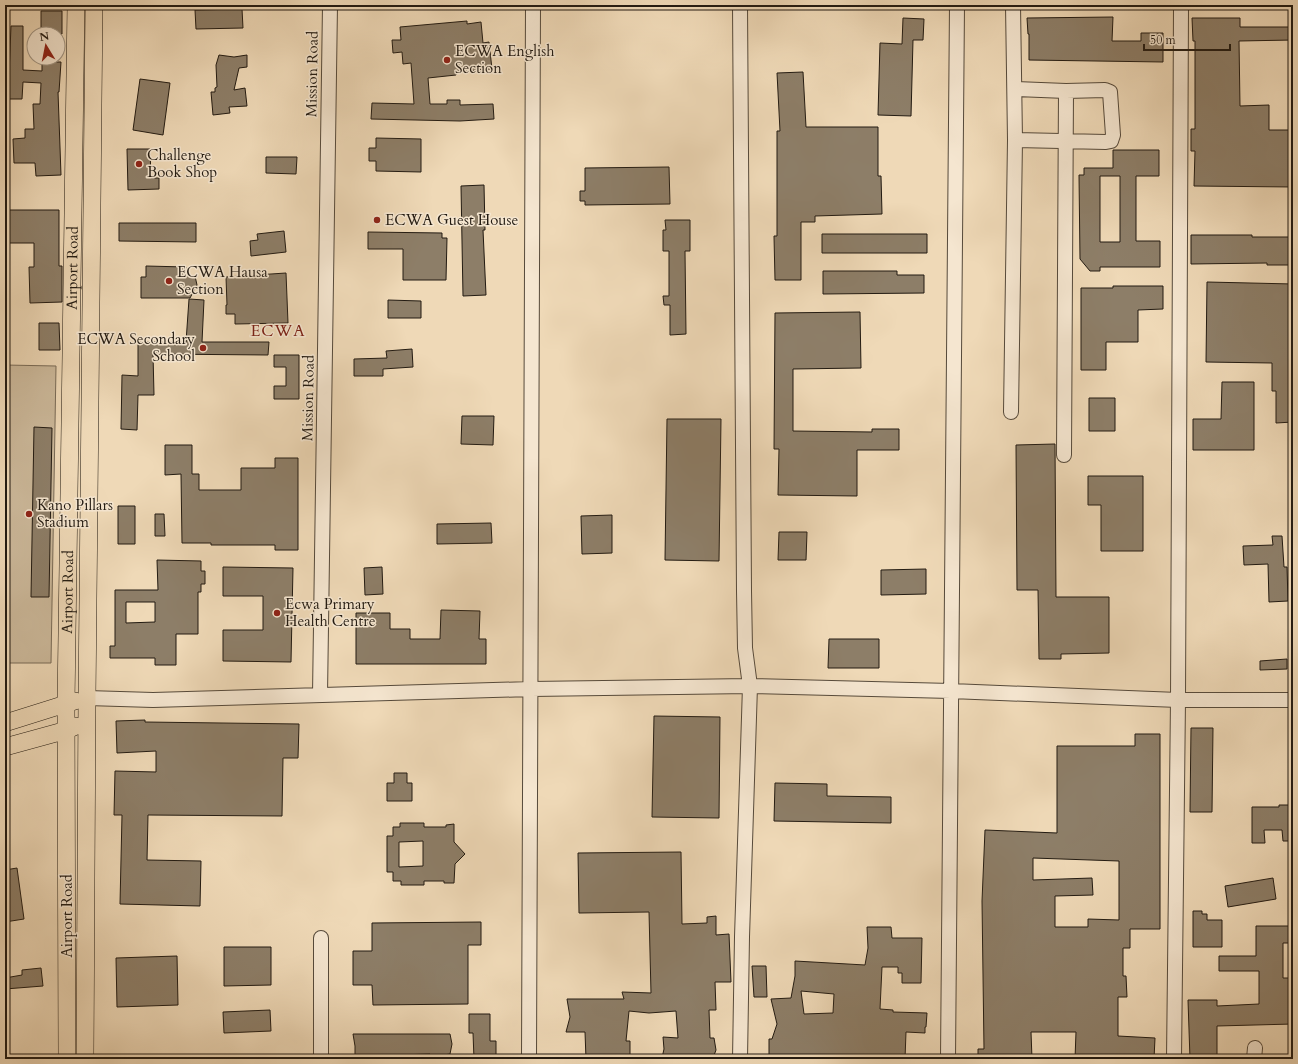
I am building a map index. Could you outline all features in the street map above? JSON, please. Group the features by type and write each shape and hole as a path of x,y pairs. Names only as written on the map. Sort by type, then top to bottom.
{"main road":[{"name":"Airport Road","path":"67,1059 66,704 76,5"},
{"name":"Airport Road","path":"85,1059 94,5"},
{"path":"5,722 87,698"},
{"path":"5,747 67,730 87,722"}],"lane":[{"name":"Mission Road","path":"320,695 330,5"},
{"path":"529,1059 533,5"},
{"path":"740,5 744,590 746,648 750,686 742,937 740,1059"},
{"path":"948,1059 957,5"},
{"path":"1011,412 1015,140 1013,5"},
{"path":"1174,1059 1178,700 1180,5"},
{"path":"1015,89 1066,91 1105,90 1110,92 1113,135 1111,141 1106,142 1015,140"},
{"path":"1064,455 1066,91"},
{"path":"87,698 153,700 531,689 750,686 951,691 1178,700 1293,700"},
{"path":"87,722 106,698"},
{"path":"320,1059 321,938"}],"shaded area":[{"name":"Kano Pillars Stadium","path":"5,365 56,366 51,663 5,663"}],"building":[{"path":"242,9 243,28 196,29 195,10"},
{"path":"41,11 62,11 62,26 41,26"},
{"path":"1113,17 1112,41 1141,41 1141,33 1163,33 1163,62 1029,60 1029,34 1027,18"},
{"path":"903,18 924,19 923,40 913,40 911,116 878,115 880,43 902,44"},
{"path":"1192,18 1240,18 1240,27 1293,27 1293,40 1239,41 1240,106 1269,105 1269,130 1293,130 1293,187 1194,186 1195,151 1191,151 1191,129 1195,129 1195,41 1193,41"},
{"name":"ECWA English Section","path":"467,21 467,24 481,22 483,43 489,42 492,69 456,72 456,75 428,78 430,104 447,104 447,100 460,100 460,105 493,104 494,119 460,121 371,119 372,103 414,104 411,63 403,64 402,52 393,53 392,40 401,40 400,27"},
{"path":"11,26 23,26 23,70 42,71 42,66 61,66 58,92 61,175 36,176 35,163 14,163 13,139 25,138 25,129 34,129 33,104 40,104 41,83 23,82 22,99 8,99"},
{"path":"219,55 234,57 247,55 247,67 239,68 234,90 245,88 247,106 229,107 230,113 213,115 211,92 215,92 215,88 217,87 216,65"},
{"path":"803,72 806,127 878,127 878,176 881,176 882,214 815,216 815,222 801,222 801,280 775,280 774,236 777,236 777,131 780,131 777,73"},
{"path":"140,79 170,83 163,135 133,130"},
{"path":"376,138 421,139 421,172 376,171 376,161 369,161 369,148 376,148"},
{"name":"Challenge Book Shop","path":"127,149 150,149 151,178 159,178 159,189 128,190"},
{"path":"1113,150 1159,150 1159,176 1136,176 1136,241 1160,241 1160,267 1100,267 1100,271 1090,271 1080,259 1079,175 1084,175 1084,168 1113,168","holes":["1100,176 1120,176 1120,242 1100,242"]},
{"path":"266,157 297,157 296,174 266,173"},
{"path":"669,167 670,204 585,205 585,201 580,201 580,191 585,191 585,168"},
{"path":"484,185 485,230 483,230 486,295 463,296 461,186"},
{"path":"5,210 59,210 59,266 62,266 62,302 30,303 29,267 34,267 34,243 5,243"},
{"path":"665,220 690,220 690,251 685,251 686,334 670,335 670,305 664,305 663,296 669,296 669,251 663,251 663,230 666,230"},
{"path":"119,223 196,223 196,242 119,241"},
{"path":"284,231 286,252 251,256 250,241 258,240 257,234"},
{"path":"368,232 442,233 442,238 447,238 446,280 403,280 403,249 368,249"},
{"path":"822,234 927,234 927,253 822,253"},
{"path":"1191,235 1293,237 1293,265 1267,265 1267,263 1191,264"},
{"name":"ECWA Hausa Section","path":"146,266 186,267 186,275 195,276 197,285 190,298 141,298 141,277 146,277"},
{"path":"823,271 897,271 897,275 924,275 924,293 823,294"},
{"path":"286,273 288,323 235,324 235,314 226,314 226,277"},
{"path":"1207,282 1293,284 1293,422 1276,423 1276,391 1272,391 1272,363 1206,362"},
{"path":"1113,286 1163,286 1163,309 1138,310 1138,342 1106,342 1106,370 1081,370 1081,288 1113,288"},
{"path":"189,299 204,300 202,342 269,342 268,355 153,354 154,395 138,395 137,430 121,429 122,375 138,376 138,342 186,342"},
{"path":"388,300 421,301 421,318 388,318"},
{"path":"860,312 861,368 793,369 793,431 872,432 872,429 899,429 899,450 857,450 857,496 778,495 779,449 774,449 775,313"},
{"path":"39,323 59,323 60,350 39,350"},
{"path":"412,349 413,367 383,369 383,376 354,376 354,359 387,358 386,351"},
{"path":"274,355 299,355 299,399 274,399 274,386 286,386 286,367 274,367"},
{"path":"1222,382 1254,382 1254,450 1193,450 1193,419 1221,419"},
{"path":"1089,398 1115,398 1115,431 1089,431"},
{"path":"462,416 494,416 493,445 461,444"},
{"path":"667,419 721,419 719,561 665,560"},
{"path":"34,427 52,428 49,597 31,597"},
{"path":"1055,444 1056,597 1109,597 1109,653 1061,654 1061,659 1039,659 1038,590 1017,590 1016,445"},
{"path":"165,445 192,445 192,474 199,474 199,490 241,490 241,468 275,468 275,458 298,458 298,550 275,550 275,545 211,545 211,543 182,543 181,474 165,475"},
{"path":"1088,476 1143,476 1143,551 1101,551 1101,505 1088,505"},
{"path":"118,506 135,506 135,544 118,544"},
{"path":"155,514 164,514 165,536 155,536"},
{"path":"612,515 612,553 582,554 581,516"},
{"path":"491,523 492,543 437,544 437,524"},
{"path":"779,532 807,532 806,560 778,560"},
{"path":"1272,536 1282,536 1284,567 1287,567 1288,601 1269,602 1268,564 1244,565 1243,546 1273,545"},
{"path":"157,560 201,561 201,571 205,571 205,584 201,584 201,592 198,592 198,634 176,634 176,665 155,665 155,658 110,658 110,646 115,646 115,590 158,590","holes":["126,602 155,602 155,622 126,623"]},
{"name":"Ecwa Primary Health Centre","path":"223,567 293,568 291,662 223,661 223,630 263,630 263,596 223,596"},
{"path":"382,567 383,594 365,595 364,568"},
{"path":"926,569 926,594 881,595 881,570"},
{"path":"441,610 480,611 479,639 486,639 486,664 356,664 356,613 390,613 390,629 410,629 410,639 440,639"},
{"path":"829,639 879,639 879,668 828,668"},
{"path":"1287,659 1287,669 1260,670 1260,661"},
{"path":"654,716 720,717 719,818 652,817"},
{"path":"145,720 145,722 299,724 298,758 283,758 282,816 148,815 147,860 201,861 200,906 120,904 122,815 114,815 115,771 156,772 156,751 117,753 116,721"},
{"path":"1191,728 1213,728 1212,812 1190,812"},
{"path":"1135,734 1160,734 1160,929 1130,929 1130,948 1123,948 1123,976 1126,976 1127,997 1118,997 1118,1036 1155,1038 1154,1059 1075,1059 1076,1032 1031,1032 1032,1059 978,1059 978,1049 984,1049 982,901 985,830 1057,833 1057,746 1135,746","holes":["1033,858 1119,861 1119,920 1088,919 1088,927 1055,927 1055,896 1093,895 1092,878 1033,880"]},
{"path":"394,773 407,773 407,783 412,783 412,801 387,801 387,783 394,783"},
{"path":"775,783 827,784 827,796 891,797 891,823 774,821"},
{"path":"1279,805 1293,805 1293,841 1283,841 1282,830 1264,830 1265,843 1252,843 1252,807 1279,807"},
{"path":"400,823 424,823 424,827 446,827 446,825 454,824 454,842 465,854 455,864 454,883 444,883 444,881 424,881 424,885 401,885 401,881 393,881 393,872 387,872 387,836 393,836 393,827 400,827","holes":["423,841 423,866 399,867 399,842"]},
{"path":"681,852 682,924 707,923 707,917 716,916 716,935 729,934 731,982 715,982 716,1010 709,1010 710,1038 714,1038 716,1050 713,1058 662,1058 664,1049 663,1037 678,1038 676,1011 649,1013 629,1011 626,1041 630,1041 630,1059 586,1059 585,1032 566,1032 570,1017 567,999 624,999 622,992 651,993 649,912 579,913 578,853"},
{"path":"17,868 24,919 5,922 5,870"},
{"path":"1273,878 1276,899 1228,907 1225,886"},
{"path":"1193,911 1202,911 1202,914 1207,914 1207,920 1222,920 1222,947 1193,947"},
{"path":"481,922 481,945 468,945 468,1004 373,1005 372,985 353,985 353,951 372,951 372,923"},
{"path":"1256,926 1293,926 1293,943 1283,943 1283,978 1290,978 1290,1004 1293,1004 1293,1024 1217,1026 1217,1059 1190,1059 1188,1000 1217,1000 1217,1006 1259,1004 1259,971 1219,971 1219,956 1256,956"},
{"path":"867,927 891,927 892,938 922,938 921,983 902,983 902,973 898,973 898,967 882,967 880,1009 893,1010 893,1012 927,1013 925,1033 906,1032 905,1059 769,1059 769,1039 772,1039 777,1024 771,999 791,998 795,976 795,961 865,965 868,948","holes":["801,991 834,994 833,1013 804,1014"]},
{"path":"224,947 271,947 271,985 224,986"},
{"path":"177,956 178,1005 117,1007 116,958"},
{"path":"752,966 766,966 767,997 754,997"},
{"path":"41,968 43,986 5,989 5,978 22,975 22,970"},
{"path":"270,1010 271,1031 224,1033 223,1012"},
{"path":"469,1014 490,1014 490,1041 496,1041 496,1059 474,1059 473,1033 469,1033"},
{"path":"353,1034 450,1034 452,1044 450,1054 430,1057 430,1054 398,1055 399,1059 375,1059 375,1056 355,1056"}],"place":[{"name":"ECWA English Section","path":"447,60"},
{"name":"Challenge Book Shop","path":"139,164"},
{"name":"ECWA Guest House","path":"377,220"},
{"name":"ECWA Hausa Section","path":"169,281"},
{"name":"ECWA Secondary School","path":"203,348"},
{"name":"Kano Pillars Stadium","path":"29,514"},
{"name":"Ecwa Primary Health Centre","path":"277,613"}],"district":[{"name":"ECWA","path":"278,330"}]}
